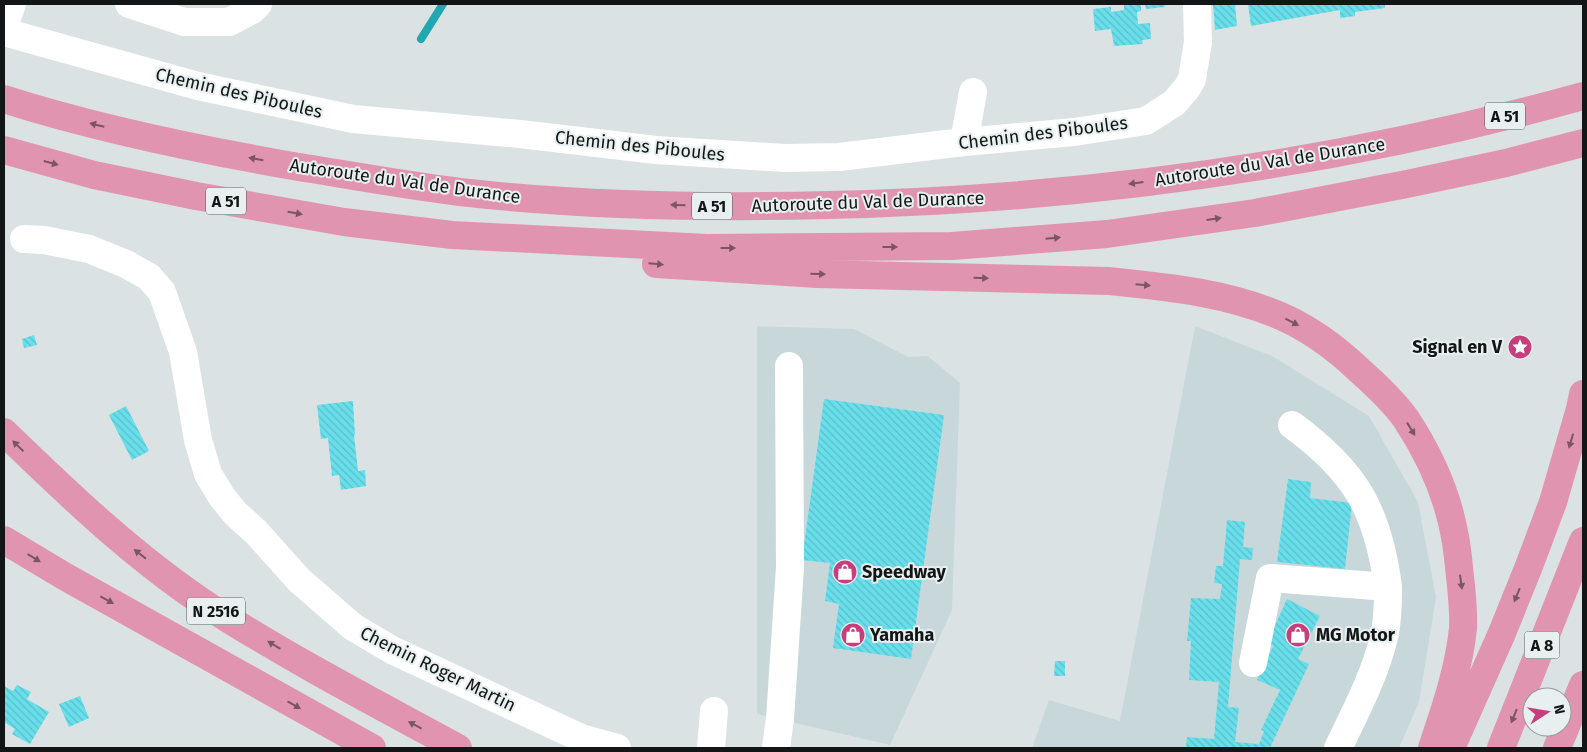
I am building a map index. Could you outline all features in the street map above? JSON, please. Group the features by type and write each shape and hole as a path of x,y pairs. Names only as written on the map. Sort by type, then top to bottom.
{"highway":[{"path":"1426,135 1583,80"},
{"name":"Autoroute du Val de Durance","path":"4,99 38,110 219,153 460,192 607,204 756,207 885,204 1047,194 1197,176 1340,153 1426,135 1583,96"},
{"name":"A 51","path":"4,150 94,175 196,196 344,222 452,235 707,248 952,246 1107,234 1255,213 1407,184 1506,163 1583,143"},
{"path":"452,235 644,263 712,268 817,274 1108,282 1153,286 1198,292 1247,303 1285,318 1318,336 1348,359 1378,387 1405,418 1422,446 1437,478 1455,536 1462,591 1463,626 1458,662 1432,748"},
{"path":"1451,748 1502,633 1553,502 1583,394"},
{"name":"N 2516","path":"4,432 105,527 210,607 294,658 458,748"},
{"name":"N 2516","path":"4,540 64,576 372,748"},
{"name":"A 8","path":"1501,748 1583,541"},
{"path":"1556,748 1583,685"}],"street":[{"path":"4,26 12,4"},
{"path":"129,4 184,22 228,22 252,10 258,4"},
{"name":"Chemin des Piboules","path":"4,32 198,86 353,119 520,134 656,150 785,158 840,157 964,142 1074,132 1146,120 1174,103 1192,79 1198,42 1197,4"},
{"path":"964,142 973,92"},
{"name":"Chemin Roger Martin","path":"24,240 44,240 89,249 126,264 149,277 162,292 183,352 198,440 208,474 235,512 256,532 299,580 353,627 392,650 581,738 617,748"},
{"path":"776,748 780,719 790,567 789,366"},
{"path":"1292,425 1315,442 1343,470 1358,489 1377,531 1384,557 1388,587 1388,611 1384,637 1372,672 1338,748"},
{"path":"1253,663 1270,578 1388,587"},
{"path":"711,748 714,711"}],"shaded area":[{"path":"757,326 854,329 908,357 928,356 960,383 952,610 890,745 757,714"},
{"path":"1195,326 1272,356 1369,416 1418,502 1436,597 1419,702 1399,748 1032,748 1049,700 1120,721"}],"building":[{"path":"1124,4 1141,4 1141,11 1137,12 1138,24 1150,23 1151,39 1142,40 1143,44 1114,46 1111,29 1095,31 1093,9 1111,7 1111,12 1124,10"},
{"path":"1145,4 1164,4 1165,7 1146,9"},
{"path":"1213,4 1235,4 1237,26 1215,30"},
{"path":"1248,4 1385,4 1385,8 1355,12 1355,16 1340,18 1340,10 1251,26"},
{"path":"34,335 37,345 24,348 22,339"},
{"path":"824,399 944,415 911,659 833,648 839,604 825,601 830,563 802,560"},
{"path":"353,401 358,471 365,470 366,486 341,490 339,475 332,476 328,438 321,439 317,405"},
{"path":"126,406 149,451 132,460 109,415"},
{"path":"1288,479 1311,482 1310,498 1352,503 1345,569 1277,562"},
{"path":"1227,520 1245,522 1243,547 1253,548 1252,560 1240,559 1228,707 1239,708 1235,742 1259,744 1264,731 1261,730 1280,690 1257,680 1273,646 1267,643 1287,599 1320,616 1298,659 1309,664 1270,748 1186,748 1187,737 1214,739 1219,682 1189,680 1191,641 1187,641 1191,598 1220,599 1222,584 1214,583 1216,566 1223,566"},
{"path":"1055,661 1065,661 1065,676 1054,676"},
{"path":"17,685 31,692 27,699 49,712 30,744 12,734 15,729 4,722 4,686 13,691"},
{"path":"80,696 89,718 69,727 59,704"}],"waterway":[{"path":"421,39 443,4"}],"place":[{"name":"Signal en V","path":"1520,347"},
{"name":"Speedway","path":"845,572"},
{"name":"Yamaha","path":"853,635"},
{"name":"MG Motor","path":"1298,635"}]}
